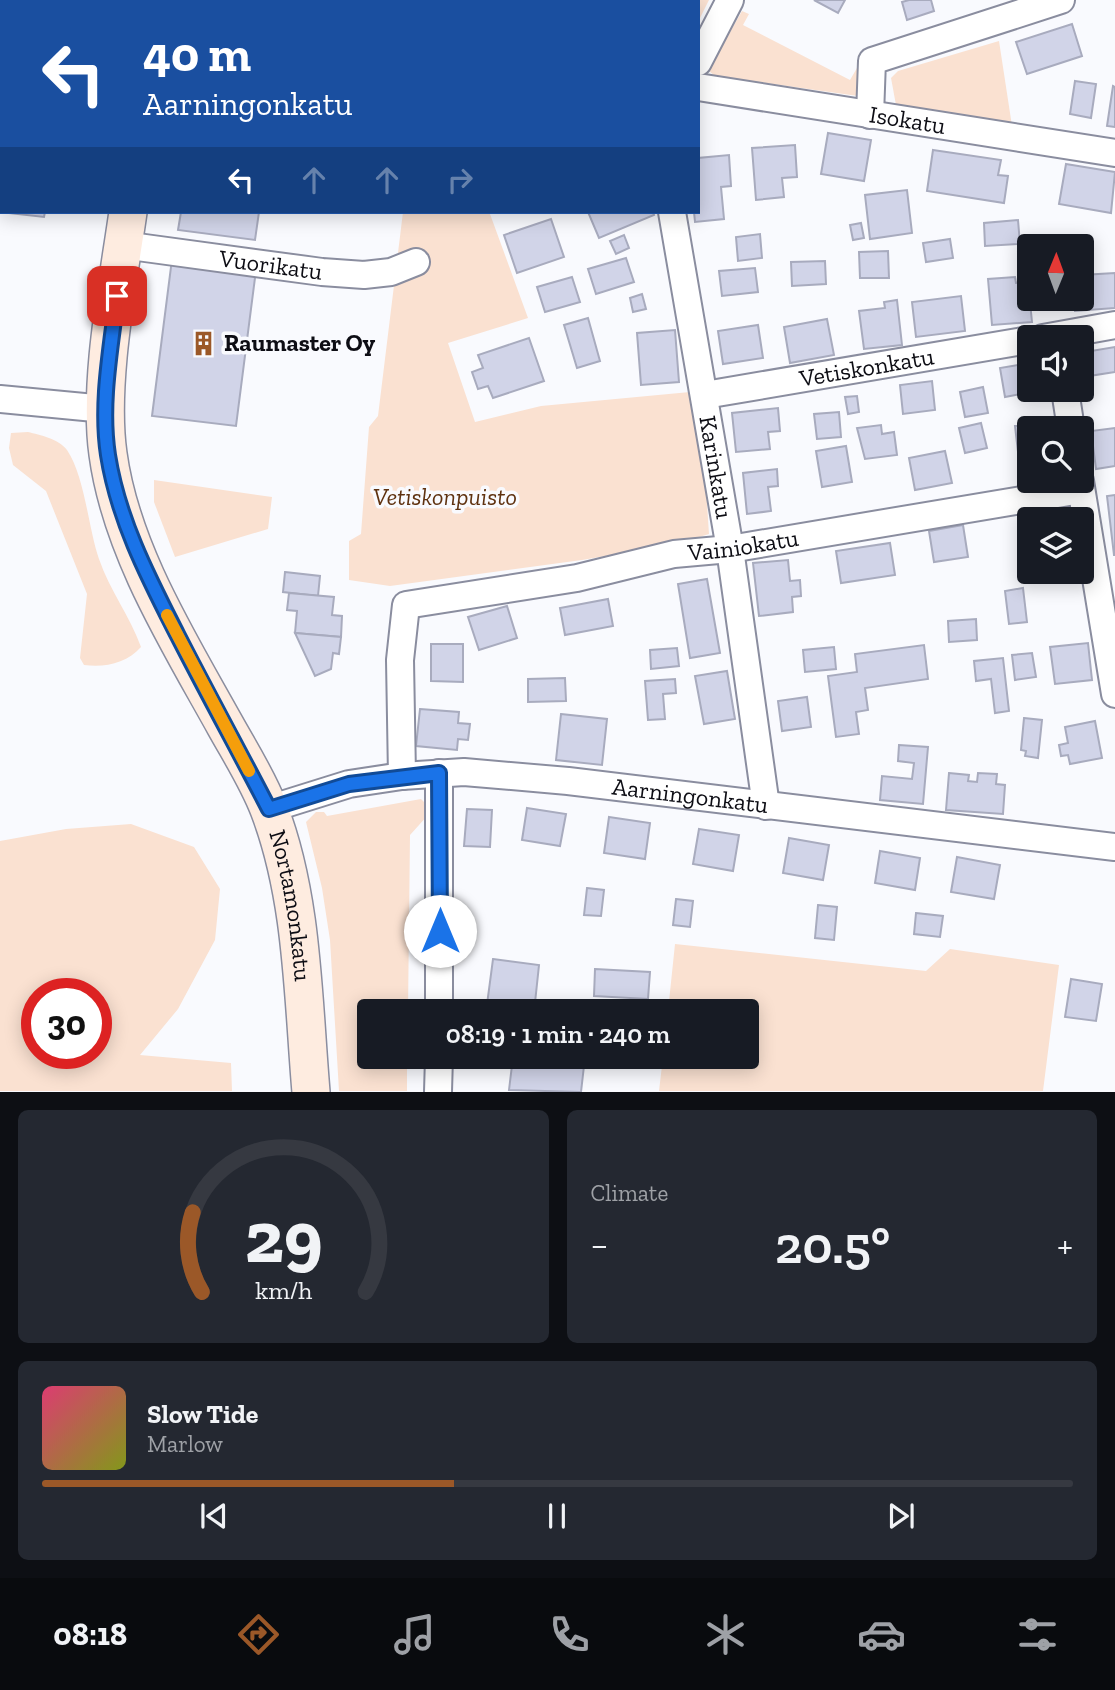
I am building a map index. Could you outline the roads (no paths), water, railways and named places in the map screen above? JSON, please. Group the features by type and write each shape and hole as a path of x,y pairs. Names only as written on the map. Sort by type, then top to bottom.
{"main road":[{"name":"Nortamonkatu","path":"126,228 105,409 108,454 116,494 141,562 269,809 297,934 311,1091"}],"street":[{"path":"700,58 730,0"},
{"path":"870,115 872,61 1061,0"},
{"name":"Isokatu","path":"700,87 1115,153"},
{"name":"Karinkatu","path":"672,214 730,550 766,806"},
{"name":"Vuorikatu","path":"126,228 333,273 391,272 416,262"},
{"path":"1094,329 1115,325"},
{"name":"Vetiskonkatu","path":"705,395 1017,342"},
{"path":"0,399 105,409"},
{"name":"Vainiokatu","path":"402,776 400,660 406,605 577,578 674,554 730,550 1042,493"},
{"path":"1081,493 1115,695"},
{"path":"439,773 439,999"},
{"name":"Aarningonkatu","path":"269,809 318,791 402,776 439,773 568,781 1115,847"},
{"path":"438,1091 439,1069"}],"place":[{"name":"Raumaster Oy","path":"204,343"}],"park label":[{"name":"Vetiskonpuisto","path":"445,497"}]}
